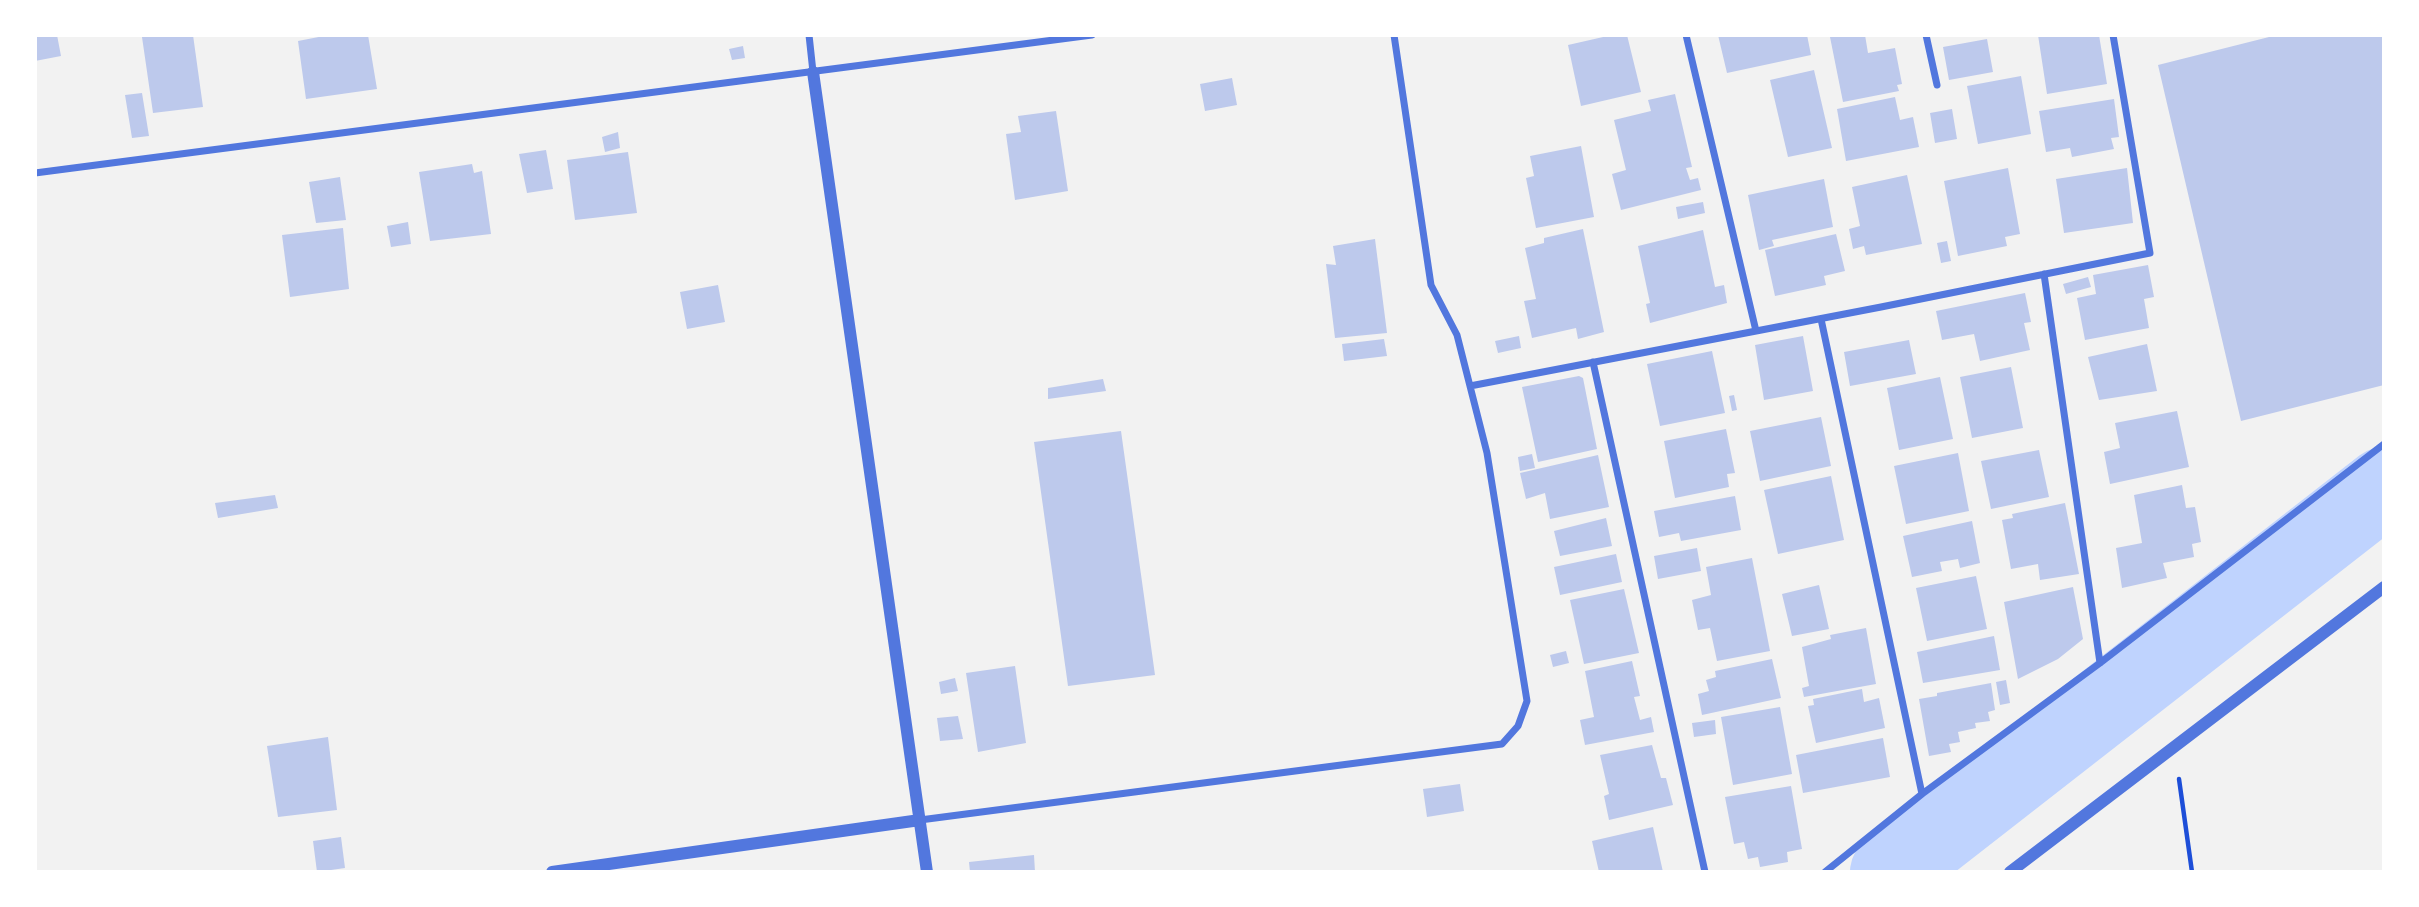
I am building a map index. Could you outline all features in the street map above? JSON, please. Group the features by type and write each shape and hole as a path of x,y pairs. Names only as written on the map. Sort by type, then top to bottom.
{"street":[{"path":"809,35 927,872"},
{"path":"35,173 1091,35"},
{"path":"552,872 920,820 1502,744 1518,726 1527,701 1487,453 1457,335 1431,285 1394,35"},
{"path":"1686,35 1756,331"},
{"path":"1926,35 1937,85"},
{"path":"1470,386 2150,253 2113,35"},
{"path":"2044,274 2100,663"},
{"path":"1821,319 1922,794"},
{"path":"1593,362 1705,872"},
{"path":"1825,872 1922,794 2100,663 2384,444"},
{"path":"2010,872 2384,587"}],"path":[{"path":"2175,747 2192,872"}],"building":[{"path":"35,35 57,35 61,56 35,61"},
{"path":"193,35 203,107 153,113 142,37"},
{"path":"329,35 368,35 377,89 306,99 298,41"},
{"path":"1612,35 1627,35 1641,92 1581,106 1568,45"},
{"path":"1718,35 1807,35 1811,55 1727,73"},
{"path":"1865,35 1868,53 1895,48 1902,84 1897,85 1899,91 1843,102 1830,37"},
{"path":"2038,35 2099,35 2107,84 2047,94"},
{"path":"2277,35 2384,35 2384,385 2241,421 2158,65"},
{"path":"1987,39 1993,72 1949,80 1943,47"},
{"path":"743,46 745,58 732,60 729,49"},
{"path":"1814,70 1832,148 1788,157 1770,80"},
{"path":"2021,76 2031,134 1978,144 1967,86"},
{"path":"1232,78 1237,105 1205,111 1200,84"},
{"path":"142,93 149,136 132,138 125,95"},
{"path":"1675,94 1692,167 1686,168 1690,180 1698,178 1701,190 1621,210 1612,174 1626,170 1614,120 1651,111 1648,100"},
{"path":"1895,97 1900,120 1913,117 1919,147 1846,161 1837,109"},
{"path":"2114,99 2119,137 2111,138 2114,149 2072,157 2070,148 2046,152 2039,111"},
{"path":"1952,109 1957,139 1935,143 1930,113"},
{"path":"1056,111 1068,191 1015,200 1006,134 1021,132 1018,116"},
{"path":"618,132 620,148 605,152 602,137"},
{"path":"1581,146 1594,217 1536,228 1526,178 1534,176 1530,156"},
{"path":"546,150 553,189 527,193 519,154"},
{"path":"628,152 637,213 575,220 567,160"},
{"path":"472,164 474,173 482,171 491,234 430,241 419,172"},
{"path":"2008,168 2020,234 2005,237 2007,246 1958,256 1944,181"},
{"path":"2127,168 2133,223 2064,233 2056,179"},
{"path":"1907,175 1922,244 1866,255 1864,246 1853,249 1849,229 1860,226 1852,187"},
{"path":"340,177 346,220 316,223 309,182"},
{"path":"1824,179 1833,227 1772,240 1774,246 1759,250 1748,195"},
{"path":"1703,202 1705,213 1678,219 1676,207"},
{"path":"408,222 411,244 391,247 387,226"},
{"path":"343,228 349,289 290,297 282,235"},
{"path":"1583,229 1604,332 1578,339 1576,328 1532,338 1524,301 1536,299 1525,248 1544,243 1544,238"},
{"path":"1703,230 1715,287 1724,285 1727,303 1650,323 1646,304 1650,303 1638,246"},
{"path":"1836,234 1845,271 1824,276 1826,285 1775,296 1765,250"},
{"path":"1375,239 1387,333 1335,338 1326,264 1336,265 1333,246"},
{"path":"1947,241 1951,261 1941,263 1937,243"},
{"path":"2148,265 2154,297 2144,299 2149,328 2085,340 2077,298 2096,294 2093,275"},
{"path":"2088,277 2091,287 2066,294 2063,284"},
{"path":"718,285 725,322 687,329 680,292"},
{"path":"2025,293 2031,322 2024,323 2030,350 1980,361 1974,334 1942,340 1936,311"},
{"path":"1519,336 1521,348 1498,353 1495,341"},
{"path":"1803,336 1813,391 1764,400 1755,345"},
{"path":"1384,339 1387,356 1344,361 1342,344"},
{"path":"1909,340 1916,374 1850,386 1844,352"},
{"path":"2147,344 2157,391 2099,400 2088,357"},
{"path":"1712,351 1725,413 1660,426 1647,364"},
{"path":"2011,367 2023,428 1972,438 1960,377"},
{"path":"1579,376 1583,378 1597,449 1538,462 1522,387"},
{"path":"1940,377 1953,439 1899,450 1887,388"},
{"path":"1103,379 1106,391 1048,399 1048,388"},
{"path":"1734,395 1737,410 1732,411 1729,396"},
{"path":"2177,411 2189,467 2110,484 2104,452 2120,448 2115,423"},
{"path":"1821,417 1831,466 1760,481 1750,431"},
{"path":"1726,429 1735,473 1727,474 1729,487 1675,498 1664,441"},
{"path":"1121,431 1155,675 1068,686 1034,442"},
{"path":"2039,450 2049,497 1991,509 1981,461"},
{"path":"1958,453 1969,511 1906,524 1894,466"},
{"path":"1532,454 1535,468 1520,471 1518,457"},
{"path":"1598,455 1609,507 1550,519 1545,493 1526,499 1520,473"},
{"path":"1831,476 1844,540 1778,554 1764,490"},
{"path":"2182,485 2186,508 2195,507 2201,542 2192,544 2194,557 2163,563 2167,578 2122,588 2116,548 2142,543 2134,495"},
{"path":"275,495 278,508 218,518 215,503"},
{"path":"1735,496 1741,530 1681,541 1679,533 1659,537 1654,511"},
{"path":"2065,503 2079,574 2040,580 2038,564 2011,569 2002,520 2013,518 2012,514"},
{"path":"1606,518 1612,546 1560,556 1554,531"},
{"path":"1972,521 1980,563 1960,568 1958,559 1940,562 1942,571 1912,577 1903,536"},
{"path":"1697,548 1701,571 1658,579 1654,556"},
{"path":"1616,554 1622,582 1560,595 1554,567"},
{"path":"1752,558 1770,651 1717,661 1710,628 1698,630 1692,600 1711,595 1706,567"},
{"path":"1976,576 1987,629 1927,641 1916,588"},
{"path":"1819,585 1829,629 1792,636 1782,594"},
{"path":"2073,587 2083,639 2058,659 2018,679 2004,602"},
{"path":"1624,589 1639,653 1584,664 1570,600"},
{"path":"1866,628 1876,684 1804,697 1802,688 1809,686 1802,647 1831,639 1830,635"},
{"path":"1994,636 2000,670 1923,683 1917,652"},
{"path":"1566,651 1569,663 1553,667 1550,655"},
{"path":"1772,659 1781,698 1702,715 1698,694 1709,691 1706,680 1716,677 1715,671"},
{"path":"1632,661 1640,696 1634,697 1640,720 1651,717 1654,732 1585,745 1580,720 1594,717 1585,671"},
{"path":"1015,666 1026,743 978,752 966,673"},
{"path":"955,678 958,691 941,694 939,682"},
{"path":"2006,680 2010,703 2000,705 1996,682"},
{"path":"1991,683 1995,710 1988,712 1990,721 1975,723 1976,728 1958,732 1960,742 1949,744 1951,752 1929,756 1919,699"},
{"path":"1862,689 1864,702 1879,698 1885,728 1816,743 1808,706 1814,705 1813,699"},
{"path":"1780,707 1792,774 1733,785 1721,717"},
{"path":"958,716 963,739 940,741 937,718"},
{"path":"1715,720 1716,734 1694,737 1692,723"},
{"path":"328,737 337,810 278,817 267,746"},
{"path":"1883,738 1890,777 1803,793 1796,755"},
{"path":"1652,745 1661,778 1666,778 1673,805 1609,820 1604,796 1609,794 1600,755"},
{"path":"1460,784 1464,811 1427,817 1423,789"},
{"path":"1791,786 1802,849 1787,852 1788,862 1760,867 1758,857 1748,859 1744,842 1734,844 1725,797"},
{"path":"1653,827 1663,872 1599,872 1592,841"},
{"path":"341,837 345,868 317,872 313,841"},
{"path":"1034,855 1035,872 970,872 969,862"}],"waterway":[{"path":"1890,872 2384,487"}]}
